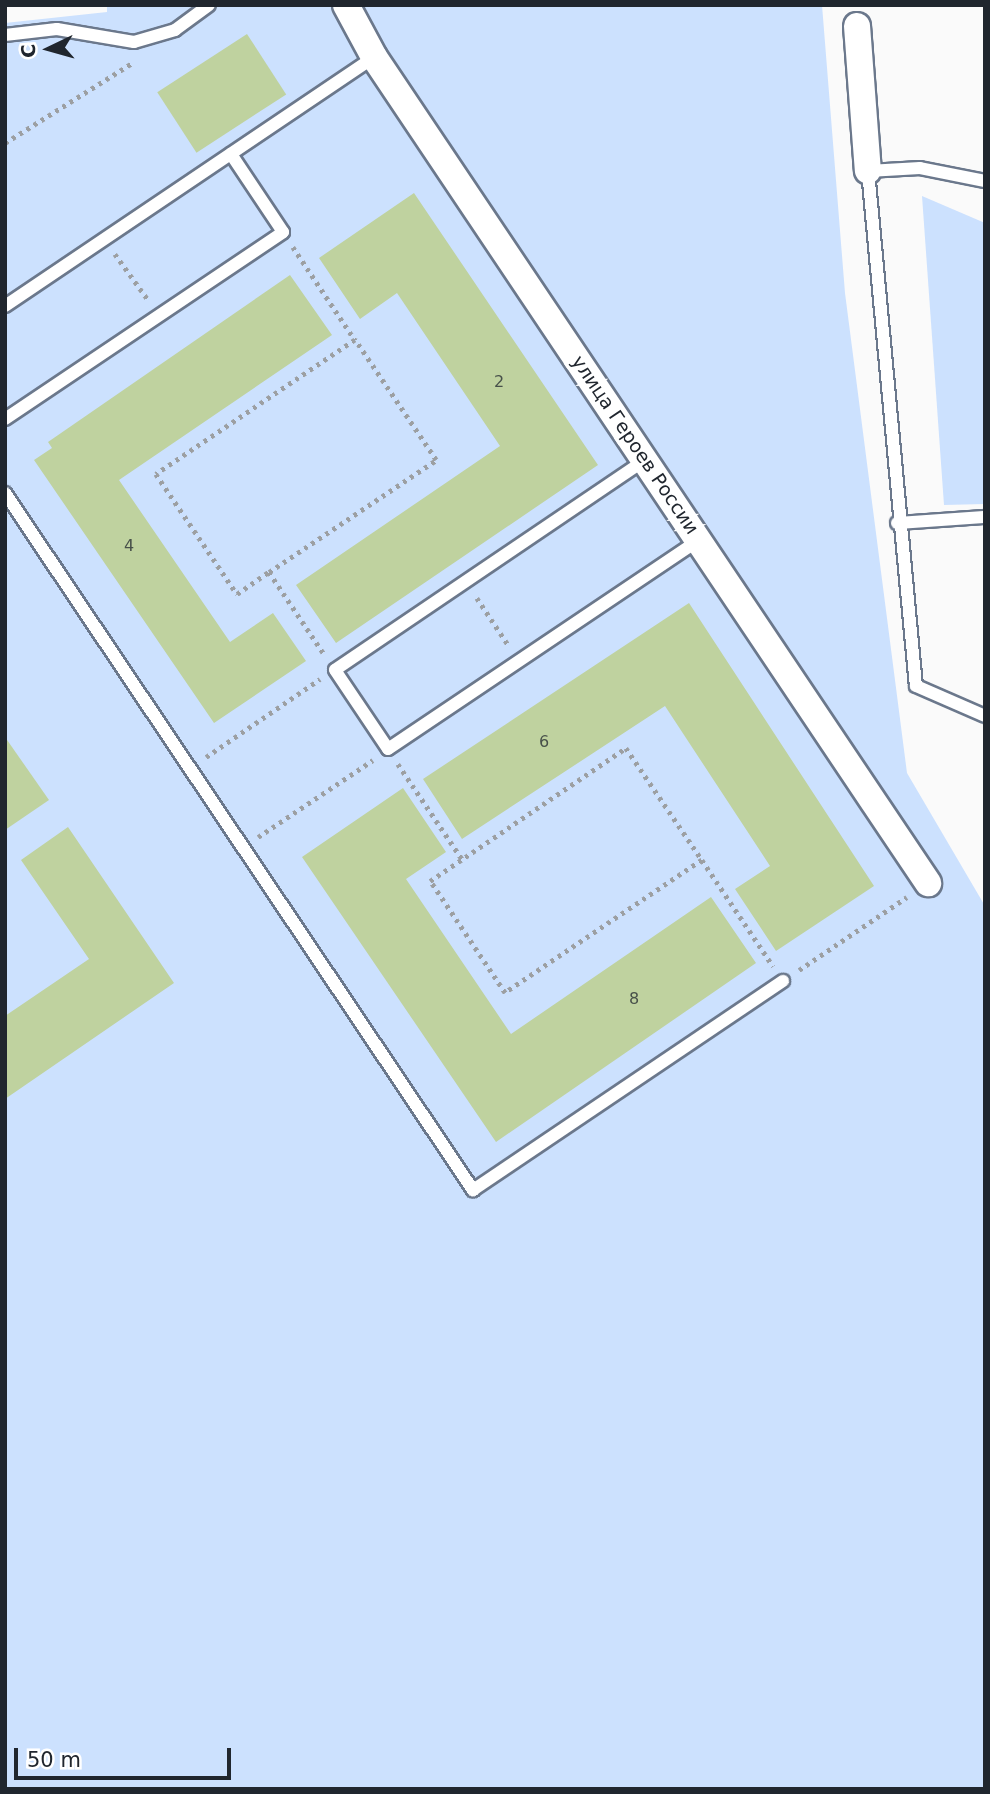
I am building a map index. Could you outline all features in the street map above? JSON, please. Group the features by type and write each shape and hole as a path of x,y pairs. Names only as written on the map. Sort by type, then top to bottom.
{"street":[{"name":"улица Героев России","path":"346,5 374,57 929,883"},
{"path":"857,26 868,171"}],"lane":[{"path":"5,35 57,29 134,42 175,30 209,5"},
{"path":"5,306 374,57"},
{"path":"5,419 283,232 230,154"},
{"path":"985,181 920,168 868,171 897,523 916,686 985,716"},
{"path":"645,460 335,670 388,750 699,540"},
{"path":"5,494 473,1190 783,981"},
{"path":"897,523 985,517"}],"path":[{"path":"5,143 145,54"},
{"path":"283,232 436,460 237,594 156,474 355,340"},
{"path":"105,239 159,315"},
{"path":"189,768 335,670 269,572"},
{"path":"466,582 519,661"},
{"path":"702,860 505,993 430,881 626,748 702,860 783,981 929,883"},
{"path":"243,847 388,750 462,859"}],"shaded area":[{"path":"107,5 822,5 845,293 907,773 985,906 985,1789 5,1789 5,23 107,12"},
{"path":"922,196 985,223 985,504 944,505"}],"building":[{"path":"247,34 286,94 196,153 157,92"},
{"path":"414,193 598,465 336,643 296,585 500,446 397,293 360,319 319,258"},
{"path":"290,275 332,335 119,480 230,642 273,613 306,661 214,723 34,460 52,448 48,442"},
{"path":"689,603 874,886 776,951 735,889 770,866 665,706 462,839 423,779"},
{"path":"5,737 49,800 5,830"},
{"path":"403,788 446,852 406,879 511,1034 711,897 756,963 496,1142 302,857"},
{"path":"68,827 174,983 5,1099 5,1016 89,959 21,860"}]}
